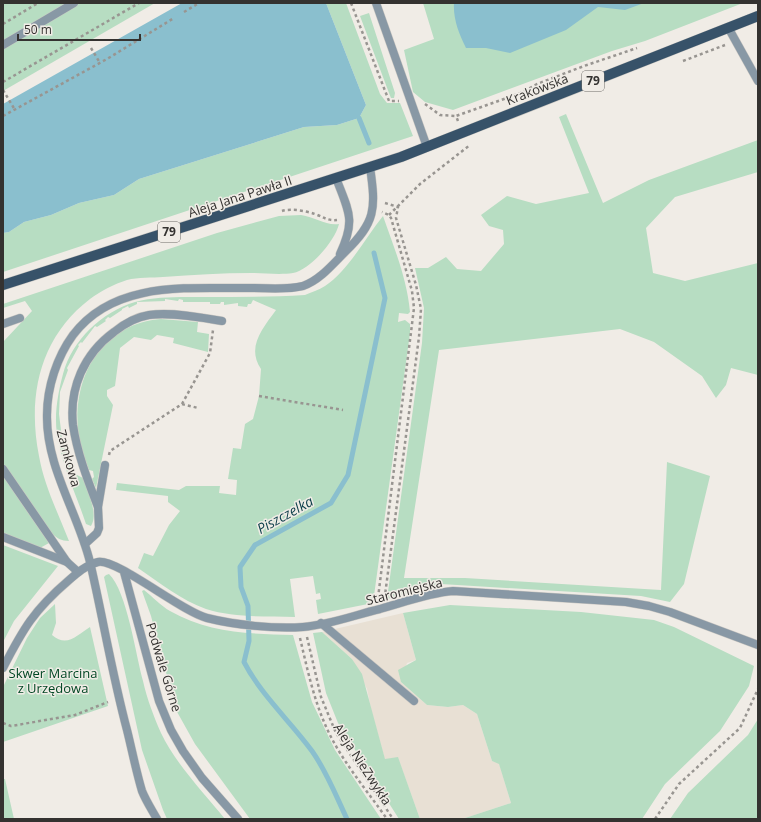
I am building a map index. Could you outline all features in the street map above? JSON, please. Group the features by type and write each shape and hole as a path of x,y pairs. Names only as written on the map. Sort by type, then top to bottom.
{"main road":[{"name":"Krakowska","path":"370,167 728,29 758,16"},
{"name":"Aleja Jana Pawła II","path":"3,285 370,167"}],"street":[{"path":"3,45 74,3"},
{"path":"376,3 427,146"},
{"path":"728,29 758,81"},
{"name":"Zamkowa","path":"157,819 142,791 118,696 85,544 56,467 49,442 47,416 49,391 55,372 63,352 81,324 108,304 124,297 166,289 286,288 310,283 360,238 370,222 373,211 374,191 370,167"},
{"name":"Zamkowa","path":"336,178 347,208 350,224 348,237 337,260"},
{"path":"98,507 87,478 76,439 72,410 74,393 84,365 92,352 116,330 142,317 160,314 200,317 222,321"},
{"path":"3,324 20,318"},
{"path":"85,544 97,533 99,528 98,507 105,465"},
{"path":"3,469 67,562 78,572"},
{"path":"3,537 67,562"},
{"name":"Staromiejska","path":"90,564 104,561 112,564 198,615 237,623 301,627 321,624 436,593 453,591 626,602 670,612 758,645"},
{"path":"3,668 24,628 35,612 48,598 78,572 90,564"},
{"name":"Podwale Górne","path":"124,572 159,700 171,730 183,751 202,778 238,819"},
{"path":"321,624 414,701"}],"path":[{"path":"3,24 38,3"},
{"path":"3,82 139,3"},
{"path":"184,12 199,3"},
{"path":"351,3 389,101 399,101 401,106"},
{"path":"3,116 100,63 174,18"},
{"path":"680,62 735,41"},
{"path":"422,105 425,104 440,115 456,116 521,93 537,84 590,64 641,47"},
{"path":"91,48 100,63"},
{"path":"3,90 15,110"},
{"path":"456,116 457,120"},
{"path":"389,215 420,184 453,157 475,144"},
{"path":"384,203 398,207"},
{"path":"380,609 419,336 421,309 416,285 396,218 398,207"},
{"path":"287,209 313,214 330,221 342,219"},
{"path":"382,212 389,215"},
{"path":"380,609 414,321 412,292 389,215"},
{"path":"105,465 110,451 182,404 210,353 213,330"},
{"path":"259,396 343,410"},
{"path":"182,404 198,408"},
{"name":"Aleja NieZwykła","path":"301,627 310,683 326,728 339,750 386,819"},
{"name":"Aleja NieZwykła","path":"301,627 321,697 336,733 393,819"},
{"path":"655,819 679,784 740,728 758,689"},
{"path":"3,723 11,726 75,715 111,701"}],"shaded area":[{"path":"403,613 416,660 407,663 401,682 427,705 448,707 463,705 477,714 492,761 499,763 511,803 462,819 420,819 398,758 385,760 367,689 352,659 322,632"}],"green space":[{"path":"3,3 155,3 3,91"},
{"path":"326,3 346,3 380,94 387,103 400,103 413,136 3,272 3,233 9,232 24,222 51,215 79,203 114,195 139,179 304,127 337,125 359,118 366,105"},
{"path":"423,3 743,3 645,41 612,51 453,110 425,102 413,92 404,50 434,39"},
{"path":"369,13 395,93 394,98 391,98 360,16"},
{"path":"566,114 603,203 649,180 758,140 758,172 675,197 646,228 653,273 685,281 758,263 758,375 731,368 726,385 716,398 702,376 654,342 620,329 439,350 404,578 465,578 661,590 667,462 710,476 684,584 670,602 641,596 441,584 387,599 422,343 424,308 415,268 428,268 446,257 457,269 481,271 504,244 503,230 489,226 481,215 507,196 536,204 589,193 559,117"},
{"path":"301,215 325,223 339,224 333,238 321,254 300,271 288,274 218,274 131,279 108,288 90,299 73,314 59,331 41,369 35,412 36,434 41,467 69,541 61,540 51,533 3,466 3,342 32,311 25,301 3,308 3,304 217,233 279,216"},
{"path":"383,216 400,263 410,312 408,314 399,313 398,322 405,320 410,324 410,333 373,603 318,614 316,600 321,599 320,593 316,594 313,576 290,579 295,617 228,614 206,609 188,601 138,568 144,553 153,556 169,525 180,511 168,502 168,496 116,490 117,483 179,490 186,486 220,486 219,493 236,495 237,480 228,479 233,448 241,449 245,424 253,419 259,396 261,369 255,353 256,345 258,338 266,324 276,310 253,300 247,307 238,306 238,303 224,305 224,302 221,302 220,304 210,304 210,302 183,302 183,300 179,299 178,301 165,299 165,301 137,302 137,304 129,308 128,306 122,309 110,318 108,317 105,320 106,321 97,327 95,326 82,343 81,342 78,345 79,346 67,368 68,370 60,392 59,414 62,438 68,457 66,459 69,460 73,473 83,478 92,502 94,515 91,526 86,524 66,468 57,434 57,404 61,381 67,362 73,350 90,329 100,320 135,302 170,297 255,297 305,295 320,289 333,280 349,263"},
{"path":"161,319 198,322 197,332 209,334 208,352 173,343 174,338 157,335 151,340 134,337 120,348 115,386 107,390 107,396 113,405 96,488 92,479 94,477 93,471 89,470 78,431 80,391 86,373 95,356 107,342 122,331 140,323"},
{"path":"3,476 49,543 40,548 3,534"},
{"path":"3,545 58,566 14,621 3,642"},
{"path":"109,574 121,594 126,609 140,670 153,714 161,733 182,767 225,819 167,819 142,750 104,577"},
{"path":"144,590 170,611 199,624 246,633 293,635 312,702 335,750 381,819 250,819 195,744 176,710 151,616 142,591"},
{"name":"Skwer Marcina z Urzędowa","path":"55,604 56,623 52,635 57,639 72,639 90,627 108,706 3,742 3,687 27,638 40,618"},
{"path":"450,605 581,612 654,620 674,627 754,666 749,686 720,731 665,784 642,819 462,819 511,803 499,764 492,761 477,714 463,705 448,707 427,705 401,682 398,670 416,660 403,613"},
{"path":"322,632 352,659 362,674 385,759 398,757 420,819 399,819 338,723 326,693 313,633"},
{"path":"758,719 758,819 670,819 688,793 748,735"},
{"path":"3,779 5,779 14,819 3,819"}],"water":[{"path":"182,3 326,3 366,105 359,118 337,125 304,127 139,179 114,195 79,203 51,215 24,222 9,232 3,233 3,104"},
{"path":"454,3 644,3 625,10 598,7 566,30 510,53 486,48 466,48 454,15"}],"waterway":[{"name":"Piszczelka","path":"359,118 369,143"},
{"name":"Piszczelka","path":"347,819 331,784 312,751 259,686 244,662 249,641 248,606 241,587 240,567 255,545 331,503 348,475 385,298 374,253"}]}
